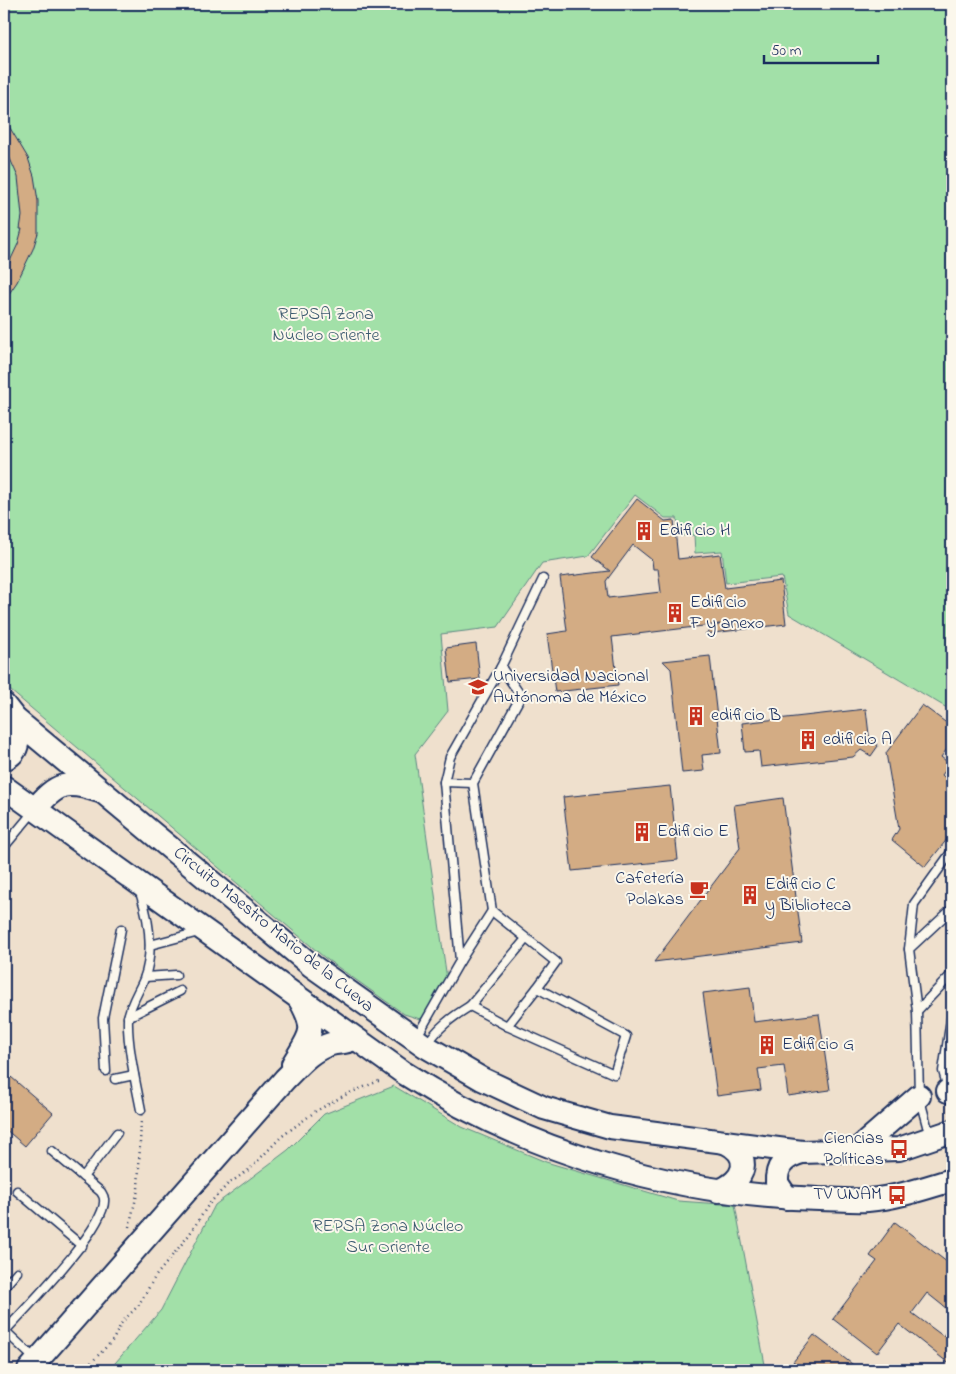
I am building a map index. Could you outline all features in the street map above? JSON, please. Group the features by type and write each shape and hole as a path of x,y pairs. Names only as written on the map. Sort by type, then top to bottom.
{"street":[{"path":"4,759 14,750 19,741 9,712"},
{"name":"Circuito Maestro Mario de la Cueva","path":"9,712 312,966 420,1043 482,1079 544,1108 610,1127 802,1152 899,1149 952,1131"},
{"path":"35,809 57,786 77,785 107,794"},
{"name":"Circuito Maestro Mario de la Cueva","path":"5,789 354,1040 404,1073 475,1114 533,1140 594,1162 718,1191 786,1198 868,1200 898,1195 952,1180"},
{"name":"Circuito Maestro Mario de la Cueva","path":"285,1079 310,1034 311,1020 300,1000"},
{"name":"Circuito Maestro Mario de la Cueva","path":"33,1366 285,1079 309,1056 330,1044 354,1040"},
{"path":"858,1149 919,1096"},
{"path":"718,1191 734,1184 742,1169 743,1162 737,1150 725,1142"},
{"path":"786,1198 777,1183 779,1166 785,1159 802,1152"}],"lane":[{"path":"460,961 444,782 450,757 502,666 543,579"},
{"path":"502,666 521,696 473,783 492,911 525,940 556,962 507,1026"},
{"path":"444,782 473,783"},
{"path":"4,847 35,809"},
{"path":"931,1139 919,1096 917,1010 909,949 914,904 952,851"},
{"path":"137,883 145,905 150,945 145,977 128,1017 134,1075 141,1110"},
{"path":"909,949 952,908"},
{"path":"420,1043 460,961 492,911"},
{"path":"106,1071 103,1018 121,928"},
{"path":"150,945 204,931"},
{"path":"420,1043 452,1017 470,1006 525,940"},
{"path":"917,1010 952,974"},
{"path":"145,977 176,975"},
{"path":"470,1006 507,1026 614,1074 626,1036 537,988"},
{"path":"128,1017 180,991"},
{"path":"951,1094 943,1071 952,1013"},
{"path":"115,1078 134,1075"},
{"path":"83,1177 117,1133"},
{"path":"33,1366 4,1330 82,1246 103,1206 104,1199 100,1192 52,1151"},
{"path":"17,1191 82,1246"},
{"path":"4,1287 17,1272"}],"path":[{"path":"84,1370 113,1340 122,1322 138,1306 154,1277 189,1235 209,1204 227,1185 250,1169 282,1137 316,1111 345,1095 404,1073"},
{"path":"129,1229 138,1190 141,1110"}],"shaded area":[{"name":"Universidad Nacional Autónoma de México","path":"4,4 952,4 952,1370 4,1370"}],"green space":[{"name":"REPSA Zona Núcleo Oriente","path":"4,4 952,4 952,711 789,614 782,577 726,583 722,551 695,553 694,535 679,536 677,518 665,518 635,495 588,556 542,563 498,627 441,634 448,711 415,754 447,979 426,1015 420,1019 404,1014 325,958 4,685"},
{"name":"REPSA Zona Núcleo Sur Oriente","path":"394,1086 462,1127 546,1162 678,1201 735,1205 766,1370 109,1370 161,1310 215,1205 288,1150 324,1114"}],"building":[{"path":"4,118 28,158 34,176 38,201 38,233 33,249 17,282 4,301 4,274 18,244 22,229 20,229 22,216 18,177 4,145"},
{"name":"Edificio F y anexo","path":"637,499 665,521 674,520 678,559 720,554 725,588 781,581 786,624 705,634 720,624 612,637 618,685 555,692 547,634 567,631 560,577 610,571 592,557","holes":["633,545 652,560 653,569 658,569 661,592 608,598 606,581"]},
{"path":"476,644 480,679 450,682 446,648"},
{"name":"edificio B","path":"710,656 721,753 702,755 704,771 682,773 671,669 663,661"},
{"path":"922,705 952,727 952,742 941,757 950,764 942,775 952,784 952,833 925,867 892,840 899,829 886,753"},
{"name":"edificio A","path":"866,709 869,735 878,746 871,756 861,750 853,757 761,767 759,751 745,752 742,723"},
{"name":"Edificio E","path":"670,786 678,860 572,871 563,797"},
{"name":"Edificio C y Biblioteca","path":"783,798 802,943 654,962 740,848 734,805"},
{"name":"Edificio G","path":"750,987 754,1022 819,1014 830,1090 788,1096 784,1066 758,1069 761,1090 717,1096 703,993"},
{"path":"4,1071 53,1113 25,1146 4,1128"},
{"path":"895,1222 952,1266 952,1313 927,1293 912,1313 943,1336 952,1324 952,1366 899,1324 877,1353 833,1319 877,1261 870,1256"},
{"path":"814,1335 860,1370 804,1370 793,1362"}],"place":[{"name":"Edificio H","path":"644,531"},
{"name":"Edificio F y anexo","path":"675,613"},
{"name":"Universidad Nacional Autónoma de México","path":"478,687"},
{"name":"edificio B","path":"696,716"},
{"name":"edificio A","path":"808,740"},
{"name":"Edificio E","path":"642,832"},
{"name":"Cafetería Polakas","path":"699,889"},
{"name":"Edificio C y Biblioteca","path":"750,895"},
{"name":"Edificio G","path":"767,1045"},
{"name":"Ciencias Políticas","path":"899,1149"},
{"name":"TV UNAM","path":"897,1195"}]}
